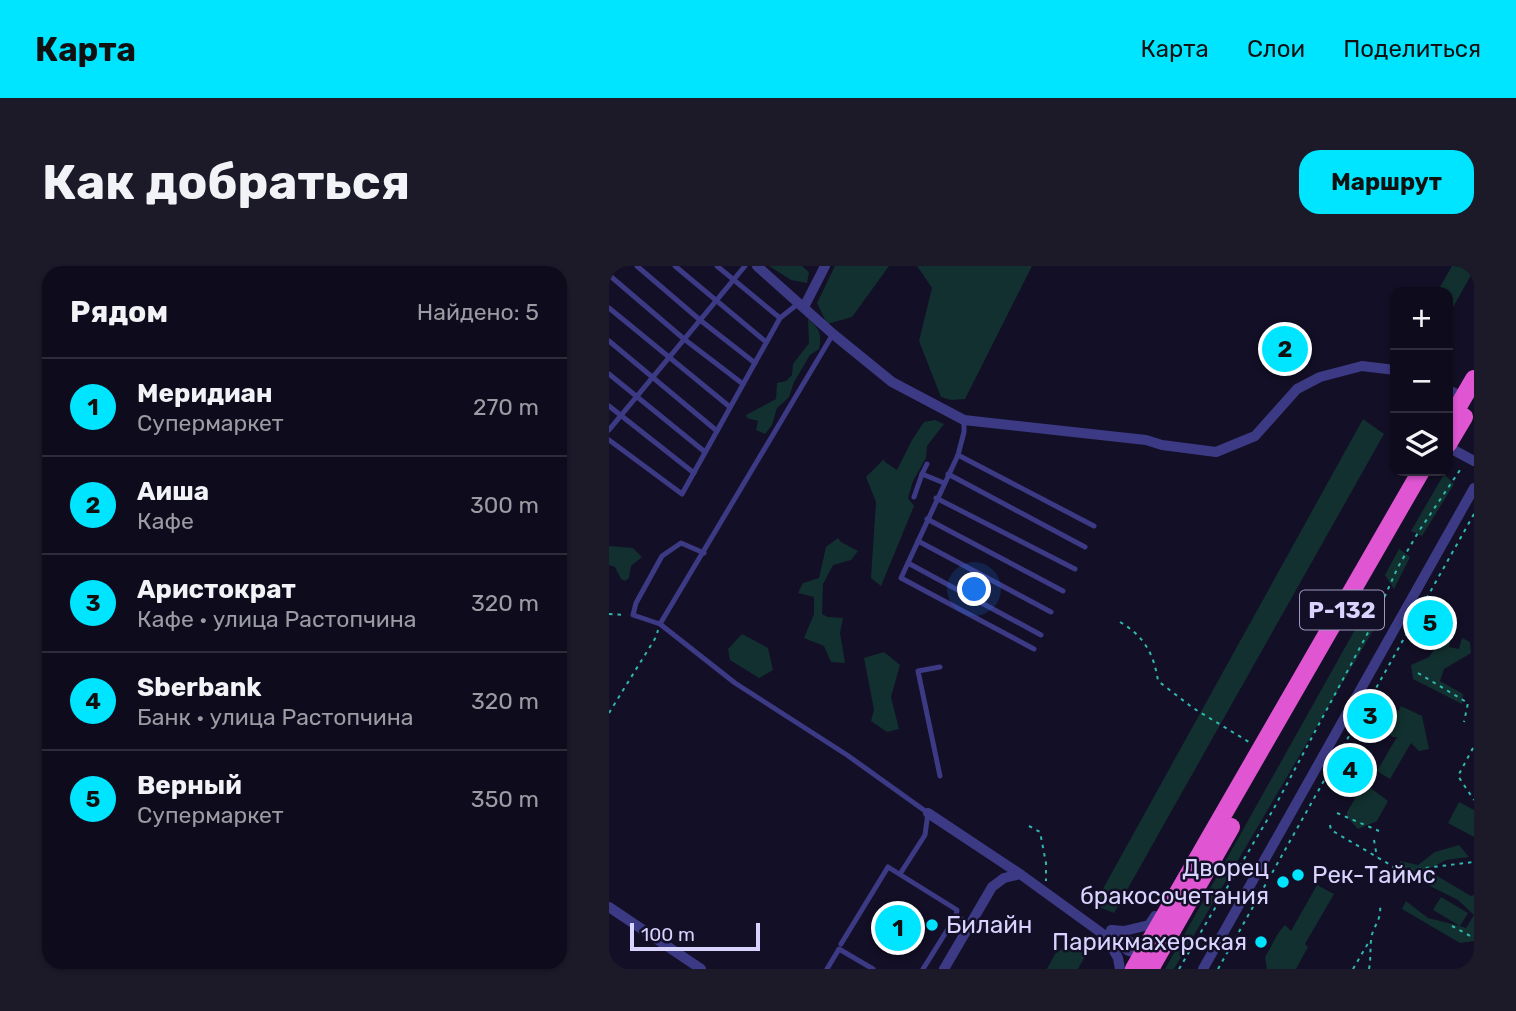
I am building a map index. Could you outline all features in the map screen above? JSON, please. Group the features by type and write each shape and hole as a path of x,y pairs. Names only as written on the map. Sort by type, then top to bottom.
{"highway":[{"path":"1453,414 1474,379"},
{"path":"1453,428 1462,395"},
{"name":"Р-132","path":"1143,965 1214,832 1418,476"},
{"name":"Р-132","path":"1160,934 1430,476"}],"street":[{"path":"757,266 833,334 893,382 964,420 1146,440 1162,445 1216,452 1255,436 1297,389 1320,377 1362,366 1390,369"},
{"path":"801,305 825,266"},
{"path":"1453,449 1471,459"},
{"path":"1203,969 1474,488"},
{"path":"928,813 1109,934 1143,965"},
{"path":"944,969 992,887 1002,862"},
{"path":"992,887 1004,878 1020,874"},
{"path":"609,907 701,969"},
{"path":"1109,934 1124,931 1160,934"},
{"path":"1109,934 1120,969"}],"lane":[{"path":"637,266 700,320 755,362"},
{"path":"675,266 766,342"},
{"path":"717,266 780,318"},
{"path":"609,430 745,266"},
{"path":"609,275 684,339 743,384"},
{"path":"609,440 682,494 780,318 801,305"},
{"path":"609,308 730,407"},
{"path":"660,624 833,334"},
{"path":"609,341 717,431"},
{"path":"609,373 705,452"},
{"path":"609,407 694,472"},
{"path":"964,420 958,454 901,578 1034,649"},
{"path":"958,454 1094,526"},
{"path":"914,497 927,464"},
{"path":"922,474 944,483"},
{"path":"947,474 1085,547"},
{"path":"936,498 1075,569"},
{"path":"927,519 1063,591"},
{"path":"918,541 1051,612"},
{"path":"703,553 681,543 662,556 636,603 633,615 660,624 735,683 847,755 928,813 925,835 899,874"},
{"path":"908,563 1041,635"},
{"path":"940,667 918,671 940,776"},
{"path":"841,944 888,867 957,910 956,916 923,969"},
{"path":"956,916 970,924"},
{"path":"827,969 839,949 873,969"}],"path":[{"path":"1179,969 1273,810 1371,627 1398,567 1419,531 1471,459"},
{"path":"1217,969 1474,514"},
{"path":"609,614 633,615"},
{"path":"1120,622 1131,628 1146,643 1155,661 1158,681 1193,708 1262,750"},
{"path":"609,713 656,637 660,624"},
{"path":"1418,673 1468,703 1464,722"},
{"path":"1473,748 1458,776 1474,800"},
{"path":"1337,813 1379,831"},
{"path":"1330,825 1331,830 1394,867 1382,887"},
{"path":"1029,826 1040,832 1046,863 1046,893"},
{"path":"1374,840 1377,857"},
{"path":"1391,872 1474,862"},
{"path":"1353,969 1382,916 1380,903"},
{"path":"1452,926 1474,939"},
{"path":"1369,969 1371,939"}],"green space":[{"path":"769,266 802,266 809,272 807,283 791,280"},
{"path":"835,266 889,266 852,317 827,324 817,303"},
{"path":"917,266 1032,266 965,399 951,400 941,397 919,341 932,288"},
{"path":"1452,266 1474,266 1453,307 1453,287 1440,287"},
{"path":"808,319 819,332 819,349 810,355 794,382 789,397 777,408 772,425 765,434 756,430 758,421 747,418 746,415 776,399 777,383 786,381 792,375 793,364 809,343"},
{"path":"1363,419 1384,434 1114,913 1094,905"},
{"path":"935,420 944,424 927,446 926,458 913,481 908,498 914,506 881,586 871,578 876,502 866,477 884,459 897,470 924,422"},
{"path":"1443,476 1446,476 1454,484 1422,536 1411,531"},
{"path":"838,538 858,551 851,560 833,565 823,584 822,614 843,618 840,633 845,663 831,662 824,646 804,638 814,614 814,597 798,593 803,583 819,578 826,547"},
{"path":"609,546 633,548 642,557 631,566 629,578 625,581 615,567 609,565"},
{"path":"1399,549 1410,557 1394,589 1385,575"},
{"path":"1371,601 1384,612 1174,969 1165,969"},
{"path":"742,634 768,648 773,670 759,678 730,660 728,649"},
{"path":"1444,635 1451,635 1449,647 1459,649 1462,638 1470,642 1471,653 1444,669 1440,681 1463,694 1462,704 1413,679 1411,665 1429,657"},
{"path":"884,652 900,665 891,697 899,729 887,732 871,721 874,710 864,658"},
{"path":"1401,706 1422,716 1429,749 1419,751 1411,743 1390,779 1377,771 1397,737 1387,732"},
{"path":"1368,786 1388,801 1377,821 1358,829 1347,817 1347,812 1362,787"},
{"path":"1459,802 1474,810 1474,837 1448,823"},
{"path":"1459,845 1469,857 1446,860 1427,870 1471,896 1474,895 1474,915 1458,900 1398,870 1400,861 1418,865 1435,852"},
{"path":"1317,885 1334,894 1305,944 1308,947 1296,969 1267,969 1265,957 1277,936 1285,925 1291,931"},
{"path":"1441,897 1468,913 1460,926 1433,910"},
{"path":"1406,901 1428,918 1466,928 1474,915 1474,941 1460,943 1402,909"},
{"path":"1078,937 1090,947 1078,969 1047,969 1055,954"}],"place":[{"name":"Аиша","path":"1285,349"},
{"name":"Верный","path":"1430,623"},
{"name":"Аристократ","path":"1370,716"},
{"name":"Sberbank","path":"1350,770"},
{"name":"Рек-Таймс","path":"1298,875"},
{"name":"Дворец бракосочетания","path":"1283,882"},
{"name":"Билайн","path":"932,925"},
{"name":"Меридиан","path":"898,928"},
{"name":"Парикмахерская","path":"1261,942"}]}
